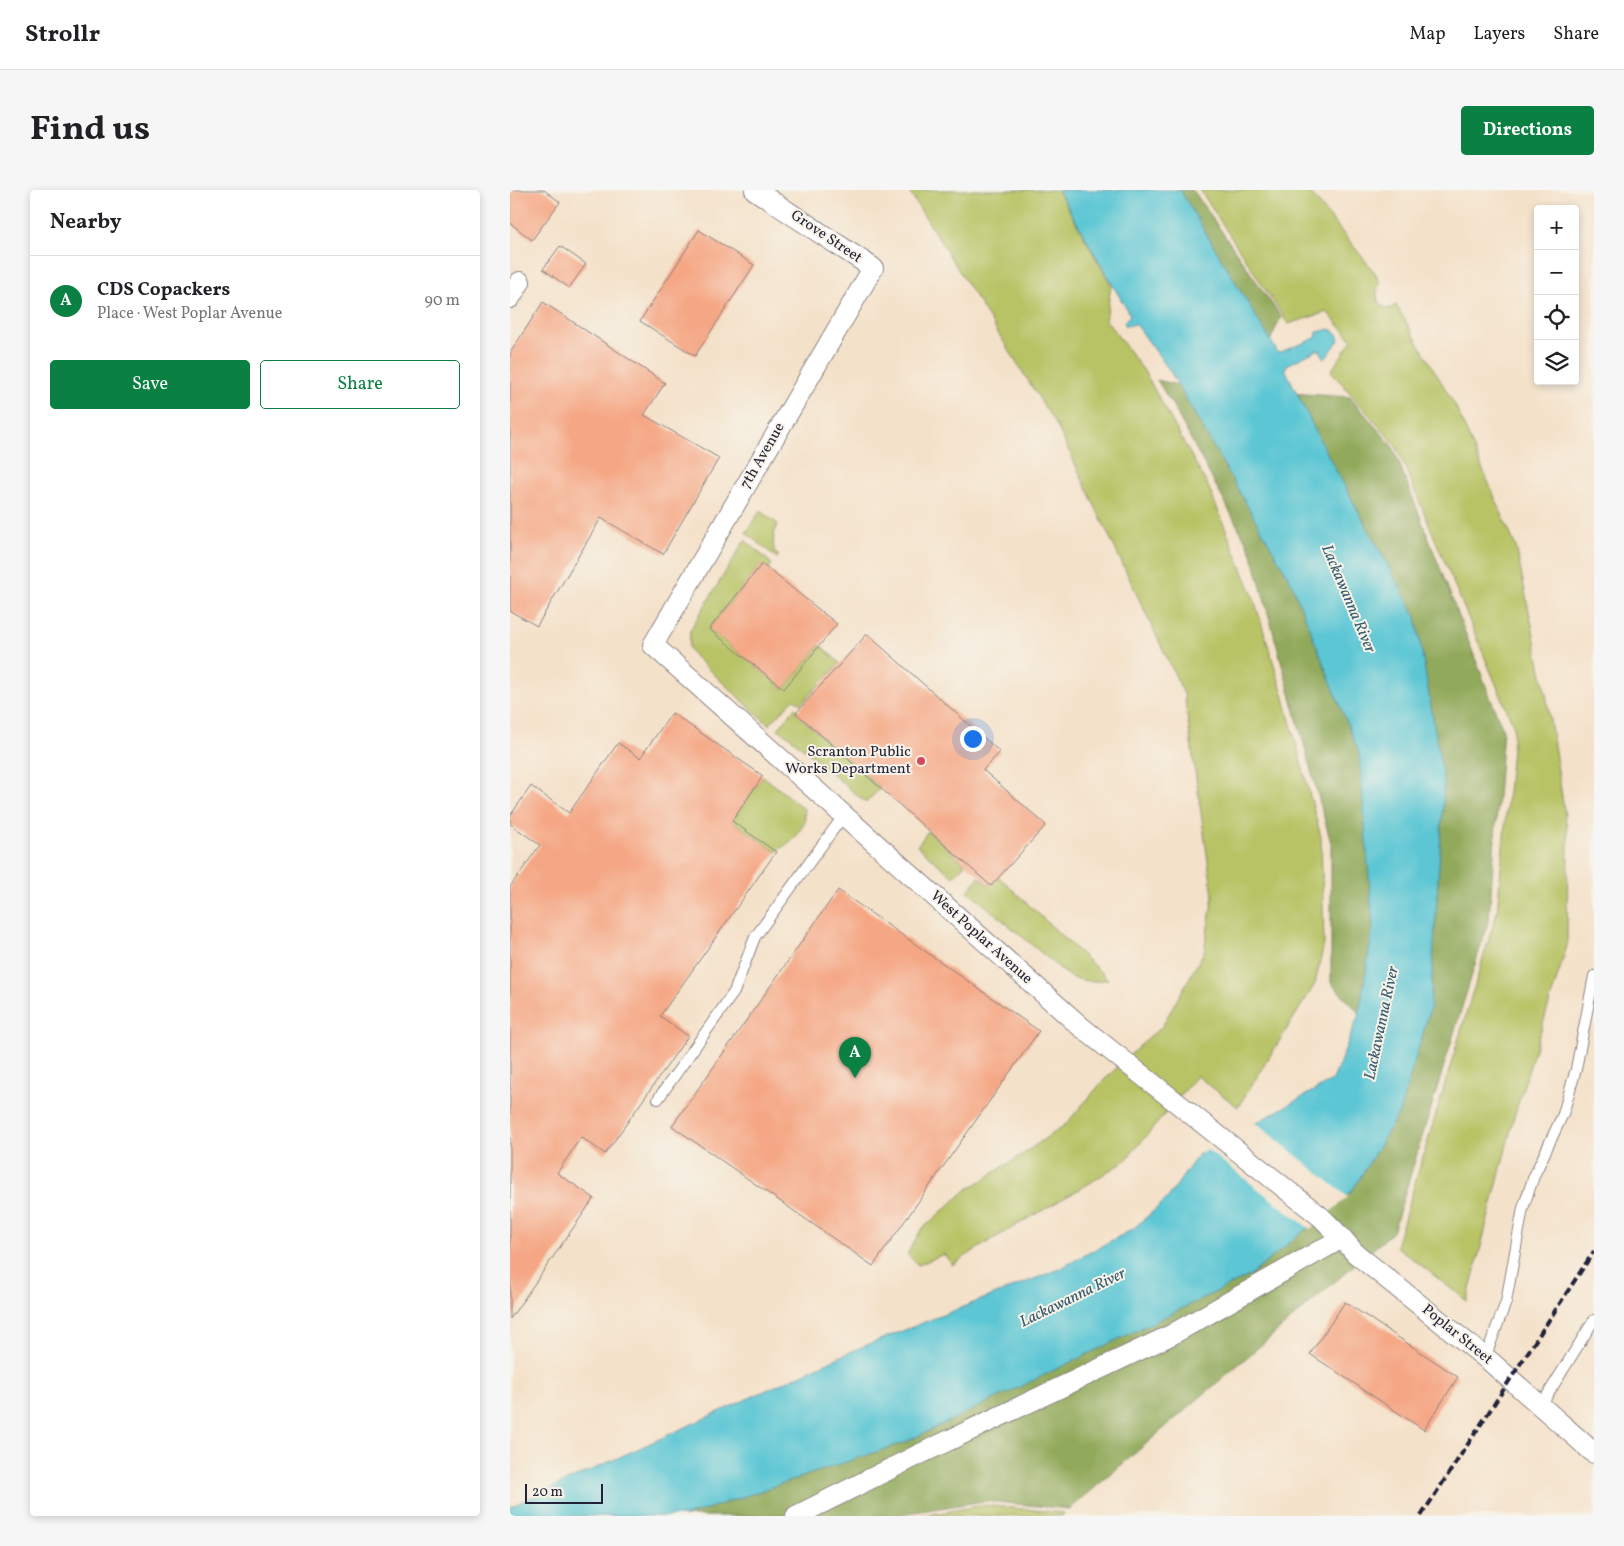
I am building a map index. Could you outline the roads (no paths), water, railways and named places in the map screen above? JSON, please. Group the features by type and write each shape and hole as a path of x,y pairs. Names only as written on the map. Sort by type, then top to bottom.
{"street":[{"name":"Grove Street","path":"755,190 873,268"},
{"name":"7th Avenue","path":"653,645 873,268"},
{"name":"West Poplar Avenue","path":"653,645 1080,1026 1321,1217"},
{"name":"Poplar Street","path":"1321,1217 1361,1258 1485,1358 1594,1453"},
{"path":"796,1516 918,1455 1170,1335 1342,1238"}],"lane":[{"path":"658,1099 734,992 755,937 844,815"},
{"path":"1485,1358 1506,1302 1523,1208 1534,1176 1563,1114 1576,1070 1594,976"},
{"path":"1540,1406 1594,1320"}],"water":[{"name":"Lackawanna River","path":"1058,190 1180,190 1278,353 1316,338 1317,332 1331,329 1337,334 1339,340 1326,358 1324,358 1320,350 1317,350 1287,365 1285,369 1324,448 1416,617 1444,784 1430,1010 1399,1113 1352,1191 1251,1275 906,1442 686,1516 510,1516 510,1507 859,1348 1057,1270 1133,1229 1167,1199 1198,1155 1333,1080 1359,1014 1373,927 1359,753 1291,582 1170,371 1136,324 1126,326 1124,322 1130,315"}],"railway":[{"path":"1421,1516 1594,1251"}],"place":[{"name":"Scranton Public Works Department","path":"921,761"},
{"name":"CDS Copackers","path":"855,1078"}]}
